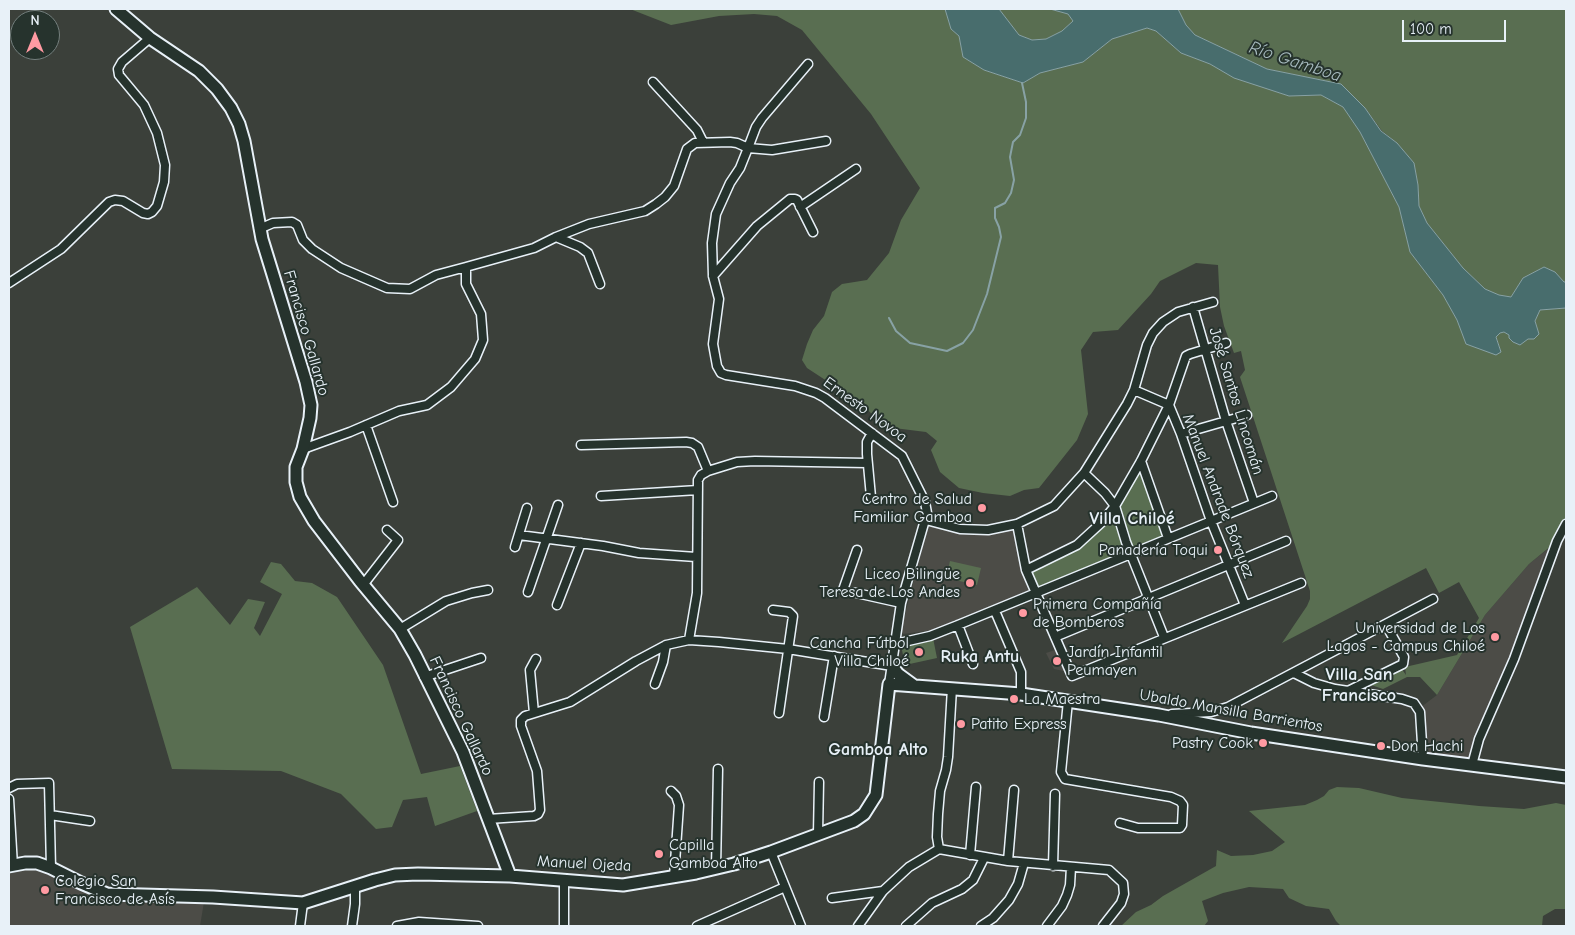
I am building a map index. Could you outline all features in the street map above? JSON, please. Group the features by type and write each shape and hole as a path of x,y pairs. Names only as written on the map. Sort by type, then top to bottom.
{"street":[{"name":"Francisco Gallardo","path":"116,9 150,38 199,71 218,89 231,108 244,141 259,230 306,382 311,405 303,449 296,467 296,482 300,497 314,521 400,630 415,655 424,677 463,752 510,876"},
{"path":"9,283 61,249 109,202 115,200 123,201 148,214 157,206 164,182 165,165 157,133 144,105 119,75 118,69 122,62 150,38"},
{"name":"Ernesto Novoa","path":"808,64 762,118 751,138 740,168 730,183 716,214 712,243 713,276 719,299 713,344 716,366 721,373 807,389 825,398 872,433 902,456 927,507 926,520 901,603 886,706"},
{"path":"653,82 697,130 703,142"},
{"path":"259,230 273,223 292,222 297,225 303,240 312,249 342,268 387,288 410,289 436,275 527,250 589,224 645,211 665,197 674,186 690,146 695,143 730,142 748,148 772,150 826,141"},
{"path":"800,207 856,169"},
{"path":"713,276 757,226 783,204 795,199 813,232"},
{"path":"556,237 580,247 588,253 600,284"},
{"path":"303,449 399,411 427,405 451,387 475,359 483,340 481,314 466,284 466,267"},
{"path":"926,520 960,529 988,530 1017,524 1054,506 1084,473 1120,417 1134,390 1147,345 1153,333 1168,318 1178,312 1213,302"},
{"name":"José Santos Lincomán","path":"1193,307 1226,421 1254,504"},
{"path":"1026,570 1077,545 1092,532 1115,506 1141,461 1169,405 1186,356 1226,344"},
{"name":"Manuel Andrade Bórquez","path":"1134,390 1169,405 1211,521 1245,605"},
{"path":"1181,434 1247,415"},
{"path":"366,425 393,502"},
{"path":"871,497 867,442 872,433"},
{"path":"582,445 692,443 698,447 708,471"},
{"path":"1141,461 1168,538"},
{"path":"690,640 696,593 699,477 708,471 737,462 868,463"},
{"path":"1084,473 1105,492 1115,506 1147,597 1164,637"},
{"path":"602,496 698,490"},
{"path":"895,644 930,636 995,611 1272,496"},
{"path":"528,592 558,505"},
{"path":"515,548 527,508"},
{"path":"1017,524 1026,570 1072,676 1164,637 1301,583"},
{"path":"1472,765 1479,738 1514,659 1566,524"},
{"path":"363,585 398,540 387,530"},
{"path":"519,535 603,546 639,554 696,557"},
{"path":"1055,637 1147,597 1286,541"},
{"path":"556,604 580,543"},
{"path":"857,550 844,590 901,603"},
{"path":"400,630 446,601 488,590"},
{"path":"1159,715 1220,710 1433,599"},
{"path":"773,610 789,612 793,616 779,713"},
{"path":"995,611 1021,672 1021,694"},
{"path":"958,625 973,664"},
{"path":"1348,691 1404,663 1404,657 1386,625"},
{"path":"488,819 534,816 540,810 538,771 521,726 525,716 570,702 636,661 666,646 690,640 788,649 892,666 898,674 912,685 894,694 886,706"},
{"path":"655,684 663,662 666,646"},
{"path":"824,717 834,656"},
{"path":"424,677 481,658"},
{"path":"534,714 530,670 536,659"},
{"path":"1294,673 1314,683 1348,691 1402,699 1414,703 1420,712 1423,759"},
{"name":"Ubaldo Mansilla Barrientos","path":"889,684 1021,694 1159,715 1251,733 1423,759 1566,777"},
{"path":"939,849 937,837 938,814 940,791 948,757 952,688"},
{"path":"1068,701 1061,772 1065,779 1172,797 1180,801 1183,806 1182,826 1180,828 1138,828 1120,823"},
{"name":"Manuel Ojeda","path":"303,903 395,875 510,876 564,882 623,885 716,868 771,852 854,821 864,814 874,801 878,788 886,706"},
{"path":"716,868 718,769"},
{"path":"818,834 820,782"},
{"path":"9,788 17,784 49,783 51,868"},
{"path":"970,855 976,787"},
{"path":"1008,861 1014,790"},
{"path":"671,791 676,796 678,804 674,877"},
{"path":"1053,866 1055,794"},
{"path":"9,799 11,866 31,862 51,868 107,894 214,897 303,903 300,926"},
{"path":"50,815 90,821"},
{"path":"858,926 883,891 910,867 939,849 984,858 1053,866 1103,869 1114,873 1124,888 1121,903 1103,926"},
{"path":"771,852 801,926"},
{"path":"906,926 932,903 962,889 973,880 984,858"},
{"path":"982,926 993,918 1008,900 1018,884 1024,863"},
{"path":"1047,926 1062,906 1067,895 1070,885 1071,867"},
{"path":"564,882 564,926"},
{"path":"352,926 355,886"},
{"path":"697,926 785,887"},
{"path":"832,898 883,891"},
{"path":"397,926 419,922 478,926"}],"shaded area":[{"name":"Liceo Bilingüe Teresa de Los Andes","path":"928,526 965,534 984,534 1014,529 1020,565 1029,590 972,616 935,630 903,634 901,630"},
{"name":"Universidad de Los Lagos - Campus Chiloé","path":"1554,544 1510,659 1476,738 1469,761 1430,755 1421,707 1437,695 1485,615 1529,564"},
{"name":"Jardín Infantil Peumayen","path":"1058,649 1068,672 1054,669 1046,653"},
{"name":"Colegio San Francisco de Asís","path":"39,868 99,899 112,903 137,899 204,902 200,926 9,926 9,871"}],"green space":[{"path":"630,9 945,9 951,29 959,36 963,57 984,70 1023,83 1040,73 1083,62 1112,39 1147,28 1156,31 1181,53 1210,64 1235,78 1289,96 1321,95 1343,107 1360,132 1399,207 1410,252 1443,295 1457,320 1466,343 1501,352 1496,336 1500,333 1504,332 1528,339 1539,334 1535,321 1540,310 1563,308 1564,282 1555,272 1544,267 1523,278 1511,297 1499,296 1485,289 1463,268 1427,223 1419,206 1414,163 1397,143 1382,131 1365,108 1341,84 1267,69 1195,35 1186,25 1178,9 1566,9 1566,524 1557,541 1529,564 1485,615 1437,695 1420,677 1407,677 1383,689 1368,684 1401,668 1406,675 1405,667 1457,655 1479,618 1459,582 1439,593 1426,568 1282,643 1307,606 1310,599 1310,591 1240,377 1245,370 1241,351 1234,353 1224,326 1220,307 1218,265 1196,263 1160,281 1151,294 1118,330 1093,332 1081,350 1088,414 1077,440 1039,488 1024,490 1010,496 959,488 940,472 931,450 937,441 926,432 886,427 859,402 807,368 802,360 813,330 824,316 832,292 842,284 867,280 889,253 901,220 920,188 871,114 802,30 777,16 754,14 719,16 671,25"},
{"path":"999,9 1050,9 1068,14 1073,21 1062,31 1046,39 1032,40 1019,35"},
{"path":"1141,464 1167,538 1036,591 1027,571 1095,532"},
{"path":"950,561 981,568 977,585 946,578"},
{"path":"271,562 281,564 295,581 312,583 337,597 383,665 421,774 460,766 477,811 435,826 427,797 403,800 392,827 376,829 341,794 281,771 172,769 130,627 197,587 230,625 248,599 265,602 254,628 260,636 282,594 260,582"},
{"name":"Cancha Fútbol Villa Chiloé","path":"933,638 937,658 905,665 901,645"},
{"path":"1337,787 1359,788 1402,798 1479,806 1524,809 1556,803 1566,805 1566,909 1555,909 1543,916 1542,926 1341,926 1329,909 1306,906 1289,898 1283,889 1249,887 1223,893 1202,901 1208,921 1204,926 1121,926 1136,912 1216,866 1217,850 1231,856 1253,855 1272,851 1285,842 1249,811 1305,805 1317,800 1329,790"}],"water":[{"path":"945,9 999,9 1019,35 1032,40 1046,39 1062,31 1073,21 1068,14 1050,9 1178,9 1186,25 1195,35 1267,69 1341,84 1365,108 1381,131 1397,143 1414,163 1419,206 1427,223 1463,268 1485,289 1499,295 1511,297 1523,278 1544,267 1555,272 1566,282 1566,308 1540,310 1535,321 1539,334 1534,339 1528,339 1520,345 1513,342 1509,335 1504,332 1500,333 1496,337 1501,352 1496,355 1466,344 1457,320 1443,295 1410,252 1399,207 1360,132 1343,107 1321,95 1289,96 1234,78 1210,64 1181,53 1156,31 1147,28 1112,39 1083,62 1040,73 1023,83 984,70 963,57 959,36 951,29"}],"waterway":[{"path":"889,318 896,331 910,343 947,351 963,343 973,330 987,294 1001,237 995,218 995,208 1005,203 1011,193 1014,180 1010,157 1013,142 1020,135 1026,118 1026,102 1022,83"}],"place":[{"name":"Centro de Salud Familiar Gamboa","path":"982,508"},
{"name":"Panadería Toqui","path":"1218,550"},
{"name":"Liceo Bilingüe Teresa de Los Andes","path":"970,583"},
{"name":"Primera Compañía de Bomberos","path":"1023,613"},
{"name":"Universidad de Los Lagos - Campus Chiloé","path":"1495,637"},
{"name":"Cancha Fútbol Villa Chiloé","path":"919,652"},
{"name":"Jardín Infantil Peumayen","path":"1057,661"},
{"name":"La Maestra","path":"1014,699"},
{"name":"Patito Express","path":"961,724"},
{"name":"Pastry Cook","path":"1263,743"},
{"name":"Don Hachi","path":"1381,746"},
{"name":"Capilla Gamboa Alto","path":"659,854"},
{"name":"Colegio San Francisco de Asís","path":"45,890"}],"district":[{"name":"Villa Chiloé","path":"1132,519"},
{"name":"Ruka Antu","path":"980,657"},
{"name":"Villa San Francisco","path":"1359,685"},
{"name":"Gamboa Alto","path":"878,750"}],"water label":[{"name":"Río Gamboa","path":"1295,62"}]}
